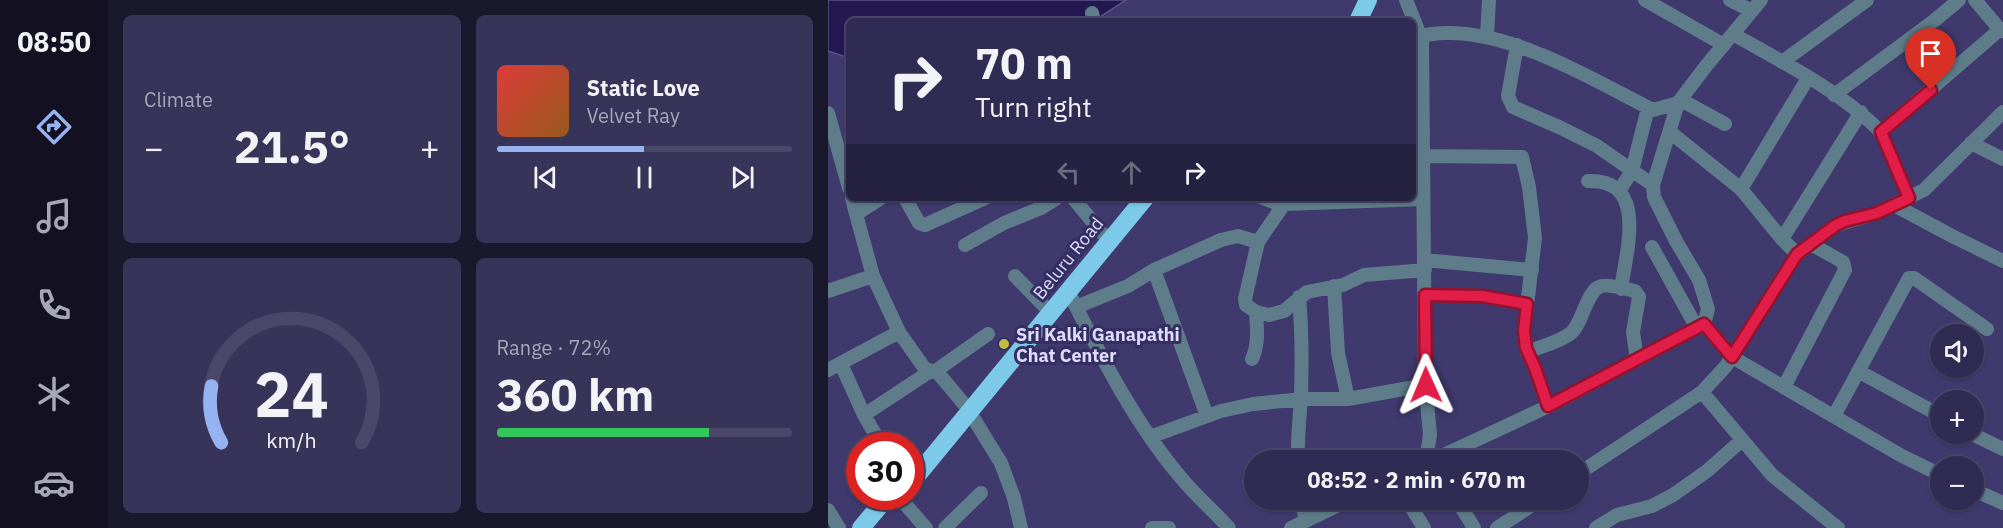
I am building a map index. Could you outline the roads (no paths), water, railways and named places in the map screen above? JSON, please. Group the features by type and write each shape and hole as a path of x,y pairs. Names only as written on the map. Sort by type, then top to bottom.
{"highway":[{"path":"1359,18 1368,0"},
{"path":"1373,18 1378,0"},
{"path":"924,454 967,408 1044,306 1129,201"},
{"name":"Beluru Road","path":"924,462 967,408 1072,299 1143,201"},
{"path":"861,528 881,510"},
{"name":"Beluru Road","path":"874,528 887,510"}],"street":[{"path":"1406,0 1411,18"},
{"path":"1487,36 1489,0"},
{"path":"1645,0 1782,62 1861,112 1881,132 1909,198"},
{"path":"1730,0 1752,11"},
{"path":"1455,450 1548,406 1701,326 1708,309 1699,280 1654,197 1653,185 1680,102 1761,0"},
{"path":"1782,62 1867,0"},
{"path":"1834,95 1935,21 1959,0"},
{"path":"1881,132 2002,31 1975,0"},
{"path":"1417,37 1461,33 1487,36 1517,45 1551,60 1648,108 1658,110 1680,102 1725,124"},
{"path":"1417,37 1422,40 1426,385 1430,435 1428,450"},
{"path":"1517,45 1508,96 1514,106 1597,146 1653,185"},
{"path":"1741,189 1808,78"},
{"path":"1619,191 1632,171 1648,108"},
{"path":"1782,239 1861,112"},
{"path":"1589,467 1702,392 1732,357 1797,254 1836,225 1877,213 1924,190 2003,112"},
{"path":"828,113 846,177"},
{"path":"1670,132 1741,189 1797,254"},
{"path":"1971,143 2003,159"},
{"path":"1423,156 1522,157 1529,187 1535,237 1524,331 1527,352 1548,406"},
{"path":"1588,181 1598,181 1615,187 1628,206 1631,218 1621,288"},
{"path":"1416,199 1423,199"},
{"path":"853,201 873,276 899,332 925,369 939,373 967,408 1001,464 1014,498 1021,528"},
{"path":"856,214 876,201"},
{"path":"907,201 922,225 979,201"},
{"path":"965,245 1004,223 1052,201"},
{"path":"1075,201 1102,233"},
{"path":"1271,201 1284,204 1303,201"},
{"path":"1284,204 1258,243 1245,299 1246,305 1256,312 1269,315 1284,311 1307,291 1335,286 1364,275 1425,265 1532,270"},
{"path":"1894,205 2003,261"},
{"path":"1229,528 1182,479 1150,437 1099,352 1072,299 1128,286 1154,270 1221,240 1238,236 1258,243"},
{"path":"1784,387 1845,270 1843,262 1811,244"},
{"path":"1652,247 1701,326 1732,357 1902,456 1930,470"},
{"path":"1154,270 1207,416"},
{"path":"828,291 873,276"},
{"path":"1015,276 1044,306"},
{"path":"1834,416 1909,278 1911,277 1987,328"},
{"path":"1527,352 1563,338 1572,332 1578,326 1593,291 1603,285 1635,291 1639,297 1633,332 1637,360"},
{"path":"1335,286 1338,353 1348,399"},
{"path":"1425,295 1482,296 1527,304"},
{"path":"1297,450 1296,437 1301,400 1303,345 1299,297"},
{"path":"1252,359 1256,351 1256,312"},
{"path":"874,432 835,367 899,332"},
{"path":"864,416 988,334"},
{"path":"1858,370 1930,410"},
{"path":"1150,437 1207,416 1253,404 1348,399 1426,385"},
{"path":"1702,392 1772,474 1834,527"},
{"path":"1984,439 2003,448"},
{"path":"1596,528 1617,515 1652,506 1673,495 1707,471 1742,440"},
{"path":"945,528 981,493"},
{"path":"1984,494 2003,502"},
{"path":"828,510 839,528"},
{"path":"912,510 926,528"},
{"path":"1304,510 1306,520"},
{"path":"1291,528 1328,510"},
{"path":"1413,510 1424,528"},
{"path":"1463,510 1474,528"},
{"path":"1497,528 1525,510"},
{"path":"1152,528 1169,528"}],"place":[{"name":"Sri Kalki Ganapathi Chat Center","path":"1004,344"}]}
